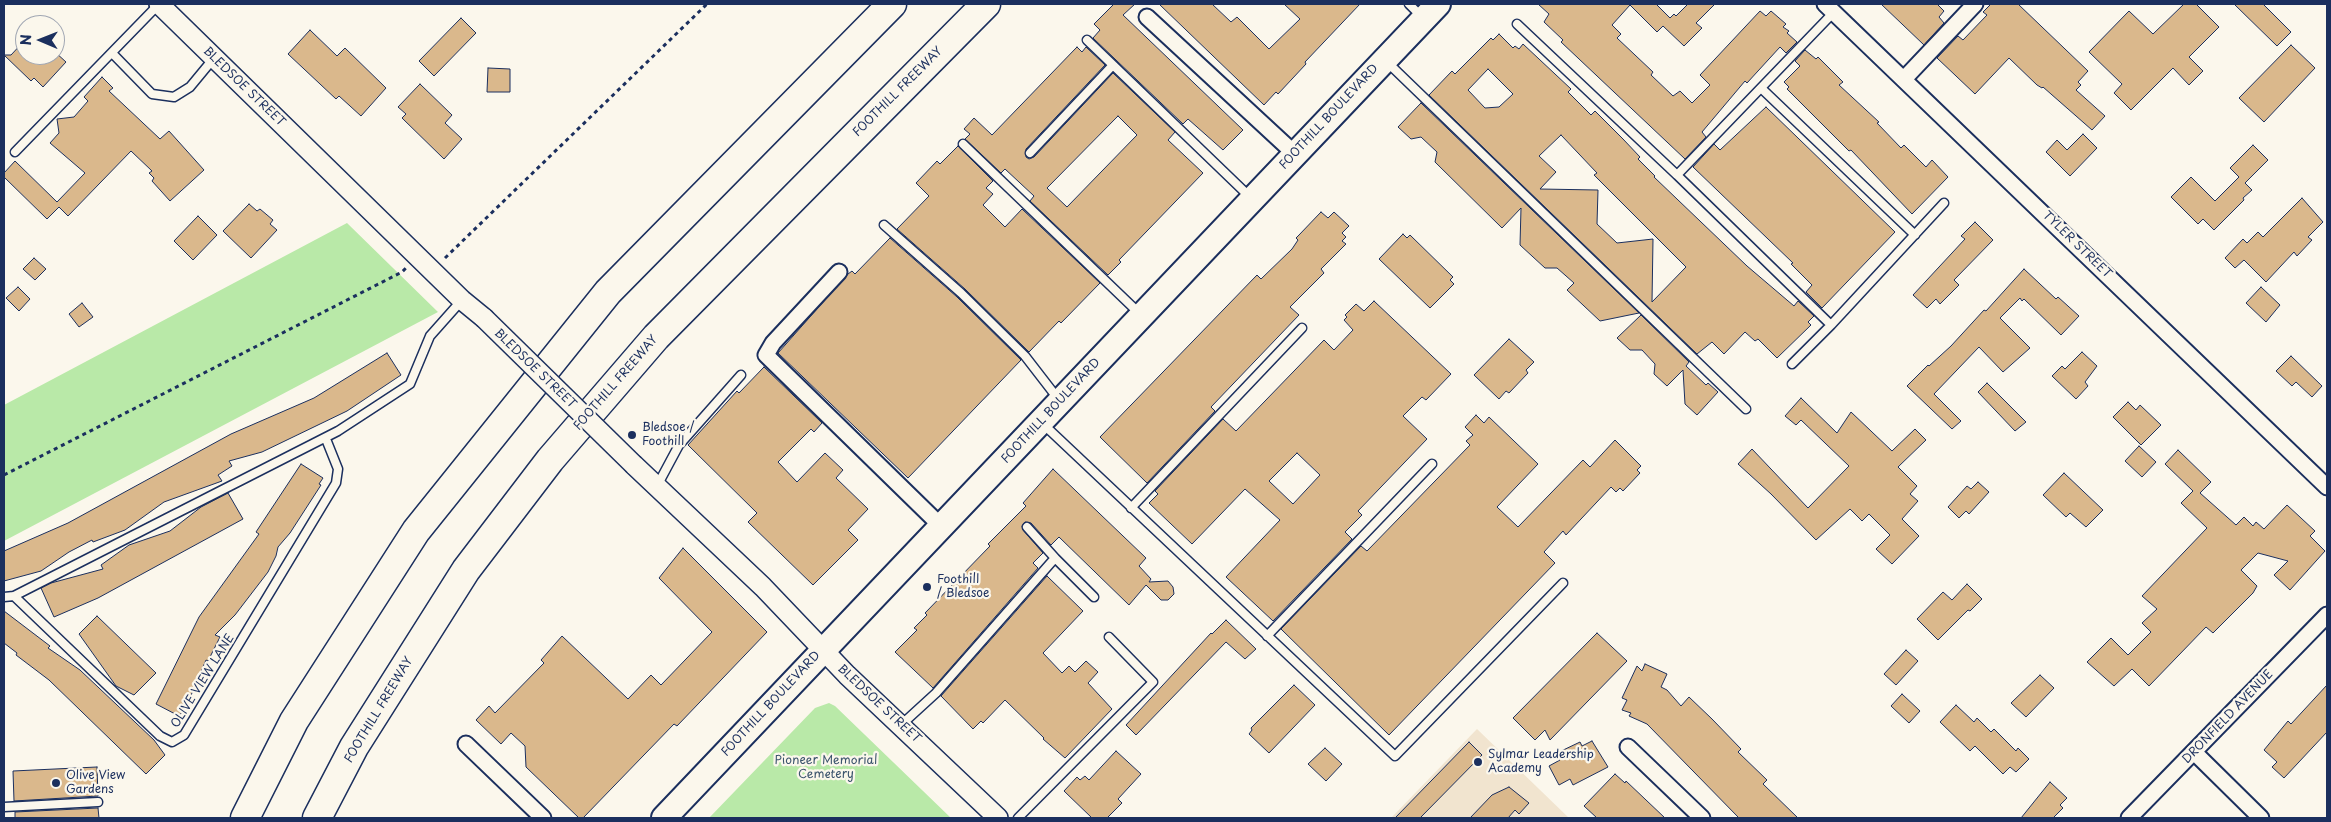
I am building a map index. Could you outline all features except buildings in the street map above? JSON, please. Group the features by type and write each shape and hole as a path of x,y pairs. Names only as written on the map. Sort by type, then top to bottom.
{"highway":[{"path":"245,818 294,721 422,523 608,292 892,4"},
{"name":"FOOTHILL FREEWAY","path":"317,818 354,747 466,570 550,460 656,337 986,4"}],"main road":[{"name":"FOOTHILL BOULEVARD","path":"664,818 1295,154 1383,59 1423,9"}],"street":[{"name":"BLEDSOE STREET","path":"159,4 462,300 484,318 634,465 763,587 822,650 998,818"},
{"path":"1904,80 1975,4"},
{"name":"TYLER STREET","path":"1830,8 2327,487"},
{"path":"1147,17 1295,154"},
{"path":"838,272 772,343 766,355 942,527"},
{"name":"DRONFIELD AVENUE","path":"2129,818 2327,615"},
{"path":"466,744 543,818"},
{"path":"1628,747 1702,818"},
{"path":"2194,752 2261,818"}],"lane":[{"path":"15,152 159,4"},
{"path":"1677,175 1761,88 1830,8"},
{"path":"1517,24 1677,175 1831,325"},
{"path":"1087,40 1252,199"},
{"path":"112,53 152,94 174,97 190,87 214,58"},
{"path":"1383,59 1746,409"},
{"path":"1030,154 1113,65"},
{"path":"1761,88 1915,234"},
{"path":"963,144 1142,315"},
{"path":"1792,364 1831,325 1944,203"},
{"path":"884,224 961,293 1025,356 1060,401"},
{"path":"4,597 14,596 326,439 410,384 430,336 462,300"},
{"path":"1132,508 1302,328"},
{"path":"657,486 679,445 741,375"},
{"path":"1041,422 1395,756 1562,583"},
{"name":"OLIVE VIEW LANE","path":"14,596 160,736 172,742 178,739 184,735 336,483 338,468 326,439"},
{"path":"1267,636 1432,464"},
{"path":"1027,527 1094,597"},
{"path":"901,725 936,693 1055,558"},
{"path":"1018,818 1153,682 1109,637"},
{"path":"4,807 98,802"}],"path":[{"path":"432,271 707,4"},
{"path":"4,475 402,272 418,257"}],"shaded area":[{"name":"Sylmar Leadership Academy","path":"1477,729 1569,818 1391,818"}],"green space":[{"path":"347,223 438,312 4,541 4,405"},
{"name":"Pioneer Memorial Cemetery","path":"829,703 835,706 951,818 709,818 815,708"}],"place":[{"name":"Bledsoe / Foothill","path":"632,435"},
{"name":"Foothill / Bledsoe","path":"927,587"},
{"name":"Sylmar Leadership Academy","path":"1478,762"},
{"name":"Olive View Gardens","path":"56,783"}]}
